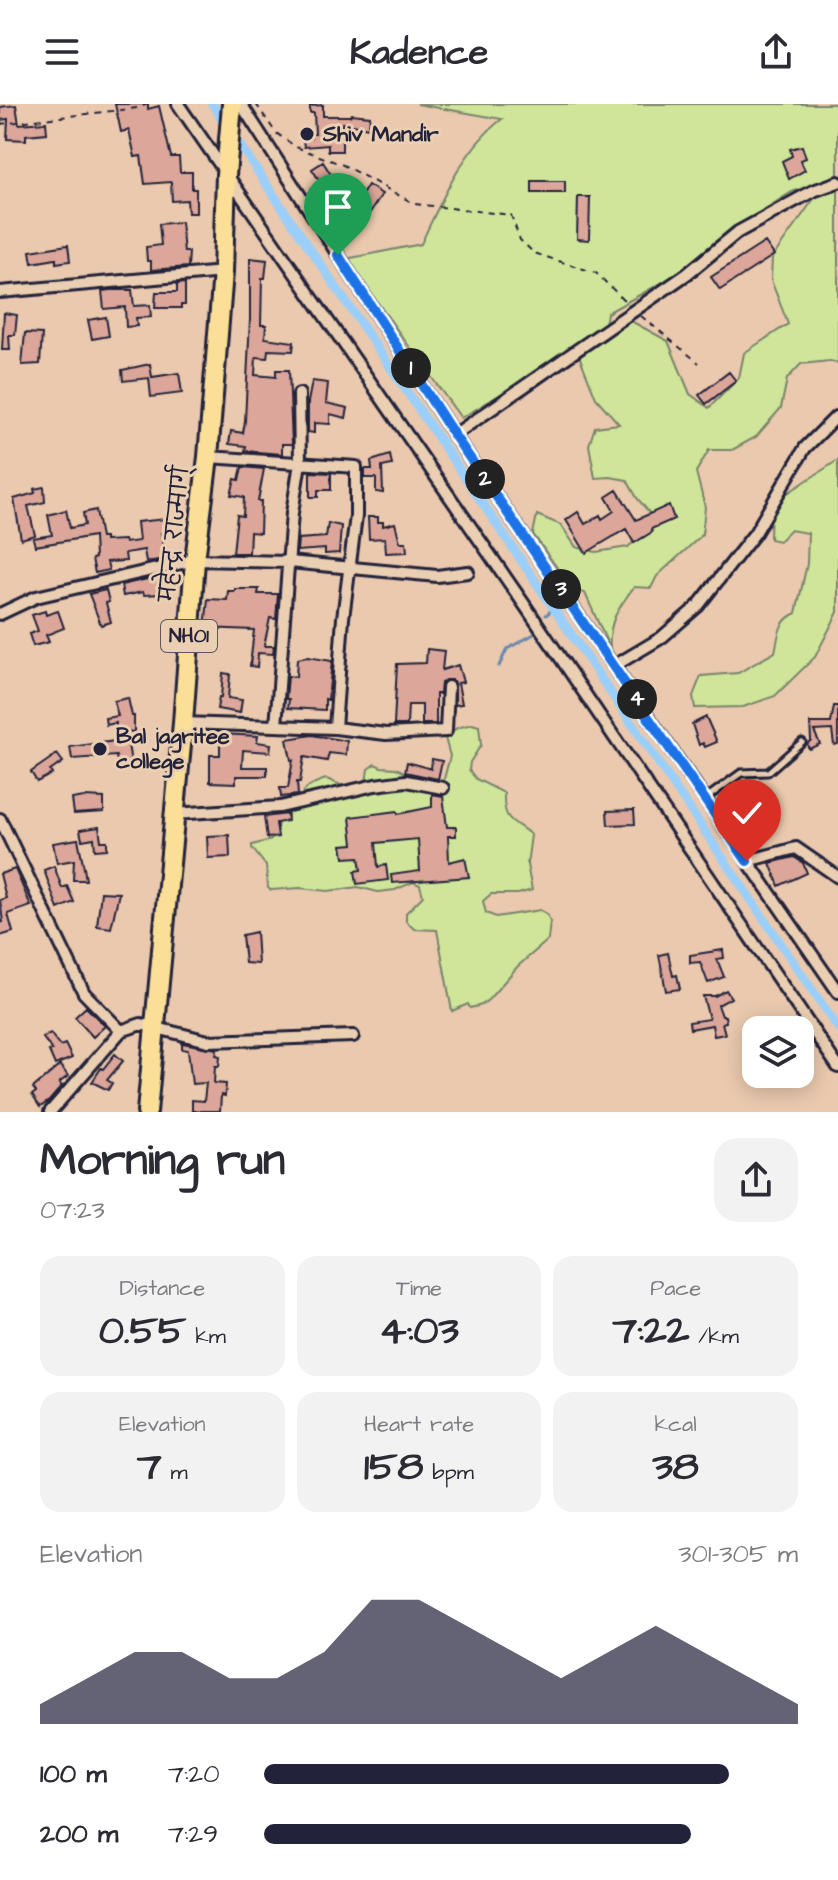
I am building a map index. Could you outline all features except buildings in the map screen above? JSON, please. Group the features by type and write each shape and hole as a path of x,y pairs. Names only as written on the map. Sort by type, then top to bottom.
{"highway":[{"name":"महेन्द्र राज्मार्ग्","path":"147,1112 195,560 208,457 223,272 226,167 232,104"}],"street":[{"path":"178,104 226,167 838,1067"},
{"path":"241,104 454,435 838,992"},
{"path":"454,435 687,274 738,232 813,191 838,182"},
{"path":"0,292 223,272"},
{"path":"276,726 292,513 300,463 299,394"},
{"path":"614,666 661,638 698,606 755,533 805,448 836,417"},
{"path":"208,457 356,467 356,516 335,728"},
{"path":"0,614 36,597 195,560 289,562 437,576 468,572"},
{"path":"183,723 335,728 386,734 446,731 448,687"},
{"path":"174,814 280,807 406,781 443,788"},
{"path":"0,819 84,993 121,1031"},
{"path":"747,861 796,848 838,877"},
{"path":"50,1112 121,1031 141,1024 218,1042 353,1036"}],"lane":[{"path":"705,799 741,773 768,772 802,742"}],"path":[{"path":"0,124 138,108 148,104"},
{"path":"256,104 276,133 296,147 343,165 415,204 511,215 520,240 534,253 596,273 634,310 699,363"}],"green space":[{"path":"417,104 838,104 838,175 792,192 736,227 683,271 607,313 605,325 461,418 346,259 421,244 445,193 465,160 502,119"},
{"path":"838,185 838,363 801,364 787,379 781,408 756,437 732,450 709,450 696,472 705,507 702,535 657,576 651,588 634,587 615,616 610,649 585,593 573,590 533,534 537,515 561,525 576,547 596,552 628,547 657,522 627,480 595,478 589,445 595,427 619,424 596,398 578,353 629,320 668,341 690,394 709,408 739,378 744,353 788,324 771,280 772,258 818,193"},
{"path":"838,460 838,612 815,657 775,696 743,707 695,708 693,696 701,676 738,673 775,652 782,624 796,613 807,564 808,533 790,530 779,541 770,539 771,504"},
{"path":"472,724 479,726 481,745 470,762 469,770 476,779 504,793 507,816 531,835 527,865 532,890 518,894 491,894 483,901 486,913 496,917 540,910 547,914 550,921 548,940 518,966 489,999 482,1005 470,1008 468,1004 452,1011 437,930 414,929 406,921 406,913 423,896 420,885 413,882 395,890 378,892 358,887 328,891 300,888 271,890 268,888 266,866 252,845 271,840 278,822 288,818 289,803 299,801 309,787 326,779 346,787 360,786 366,782 368,769 375,764 396,768 424,782 420,778 443,783 450,756 445,738 457,728"}],"waterway":[{"path":"212,104 838,1028"},
{"path":"546,615 554,608"},
{"path":"499,666 507,649 536,633"}],"place":[{"name":"Shiv Mandir","path":"307,134"},
{"name":"Bal jagritee college","path":"100,749"}],"route":[{"path":"338,255 454,435 747,861"}]}
